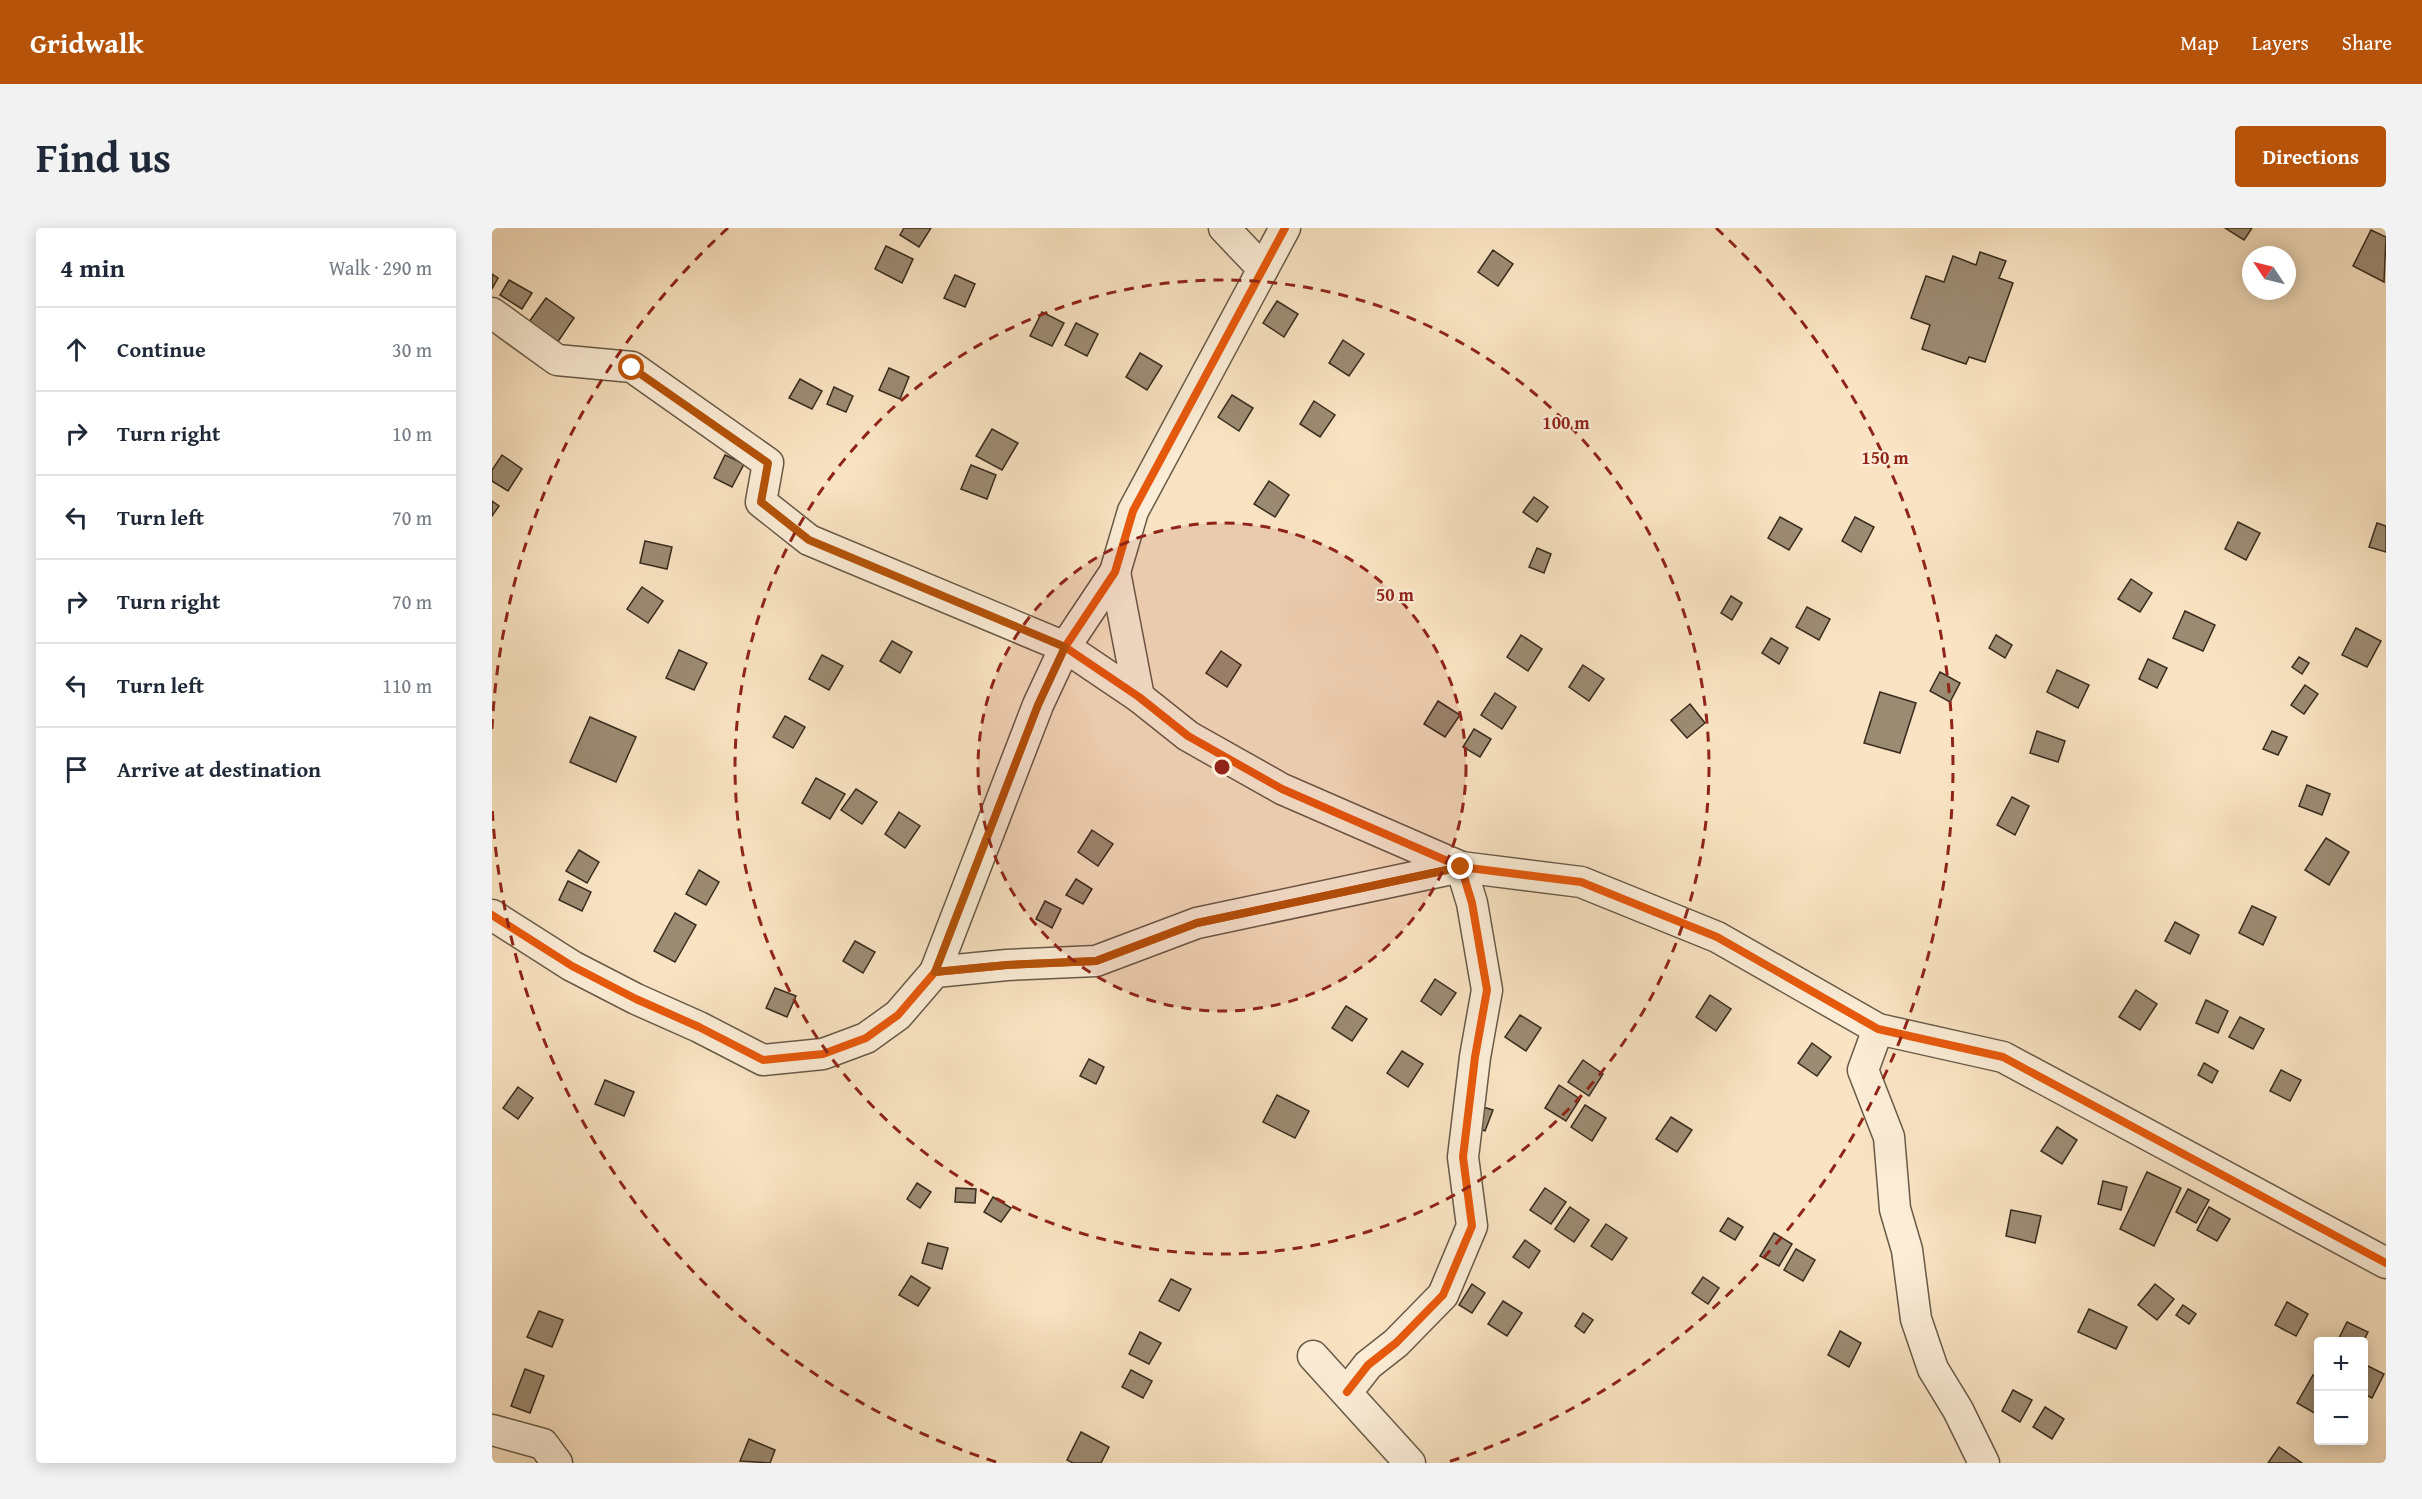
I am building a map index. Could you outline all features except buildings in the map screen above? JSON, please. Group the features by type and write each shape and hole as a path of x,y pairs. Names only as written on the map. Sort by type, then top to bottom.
{"street":[{"path":"1224,228 1263,269"},
{"path":"492,915 572,966 763,1060 823,1054 866,1038 898,1015 935,972 1038,705 1065,647 1116,572 1133,511 1285,228"},
{"path":"492,313 556,360 632,368 768,463 761,502 809,540 1065,647 1139,697 1188,736 1282,789 1461,867 1581,882 1717,937 1878,1029 2003,1057 2386,1263"},
{"path":"1116,572 1139,697"},
{"path":"935,972 1007,965 1096,961 1197,923 1461,867"},
{"path":"1347,1392 1368,1365 1396,1343 1443,1295 1472,1227 1463,1157 1474,1057 1487,990 1472,903 1461,867"},
{"path":"1878,1029 1863,1070 1890,1137 1895,1209 1907,1250 1916,1318 1933,1369 1958,1410 1984,1463"},
{"path":"1313,1356 1410,1463"},
{"path":"492,1430 543,1444 557,1463"}],"cycle path":[{"path":"1285,228 1133,511 1115,572 1065,647 1139,697 1188,736 1282,789 1461,867 1581,882 1717,937 1878,1029 2003,1057 2386,1263"},
{"path":"492,915 572,966 763,1060 823,1054 866,1038 898,1015 935,972 1007,965 1096,961 1197,923 1461,867 1472,903 1487,990 1475,1057 1463,1157 1472,1226 1443,1295 1396,1343 1368,1365 1347,1392"}],"route":[{"path":"632,368 768,463 761,502 809,540 1065,647 1038,705 935,972 1007,965 1096,961 1197,923 1461,867"}]}
